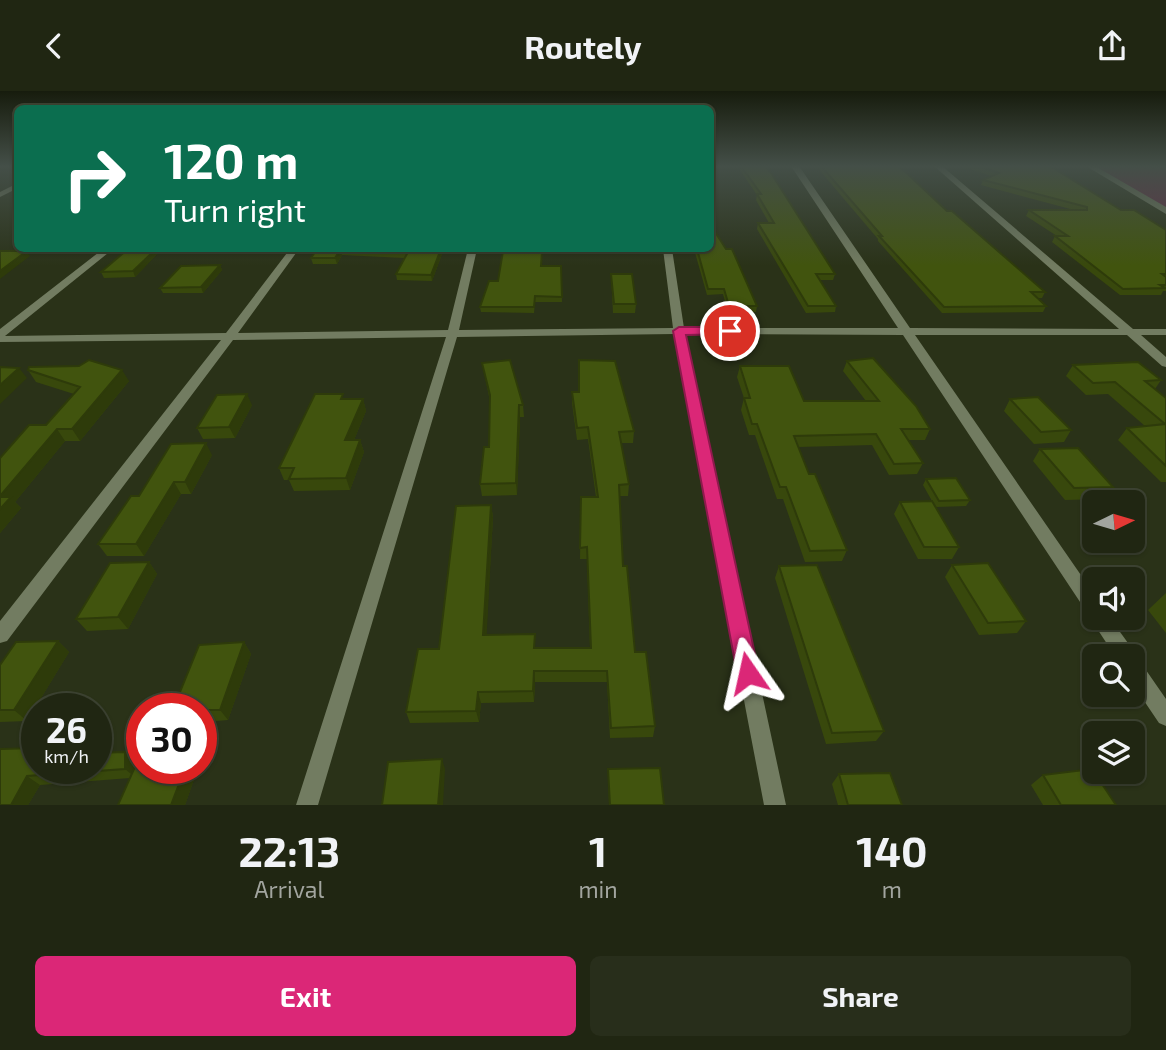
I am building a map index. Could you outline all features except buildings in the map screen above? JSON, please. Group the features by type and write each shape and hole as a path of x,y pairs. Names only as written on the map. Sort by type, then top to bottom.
{"street":[{"path":"817,199 1082,591"},
{"path":"977,199 1166,363"},
{"path":"1146,199 1166,211"},
{"path":"0,336 104,252"},
{"path":"0,635 292,252"},
{"path":"307,805 453,333 471,252"},
{"path":"667,252 679,331 775,805"},
{"path":"0,336 229,337 679,331 1166,332"},
{"path":"1145,685 1166,716"}],"shaded area":[{"path":"1146,199 1166,199 1166,211"}],"route":[{"path":"730,331 679,331 748,673"}]}
